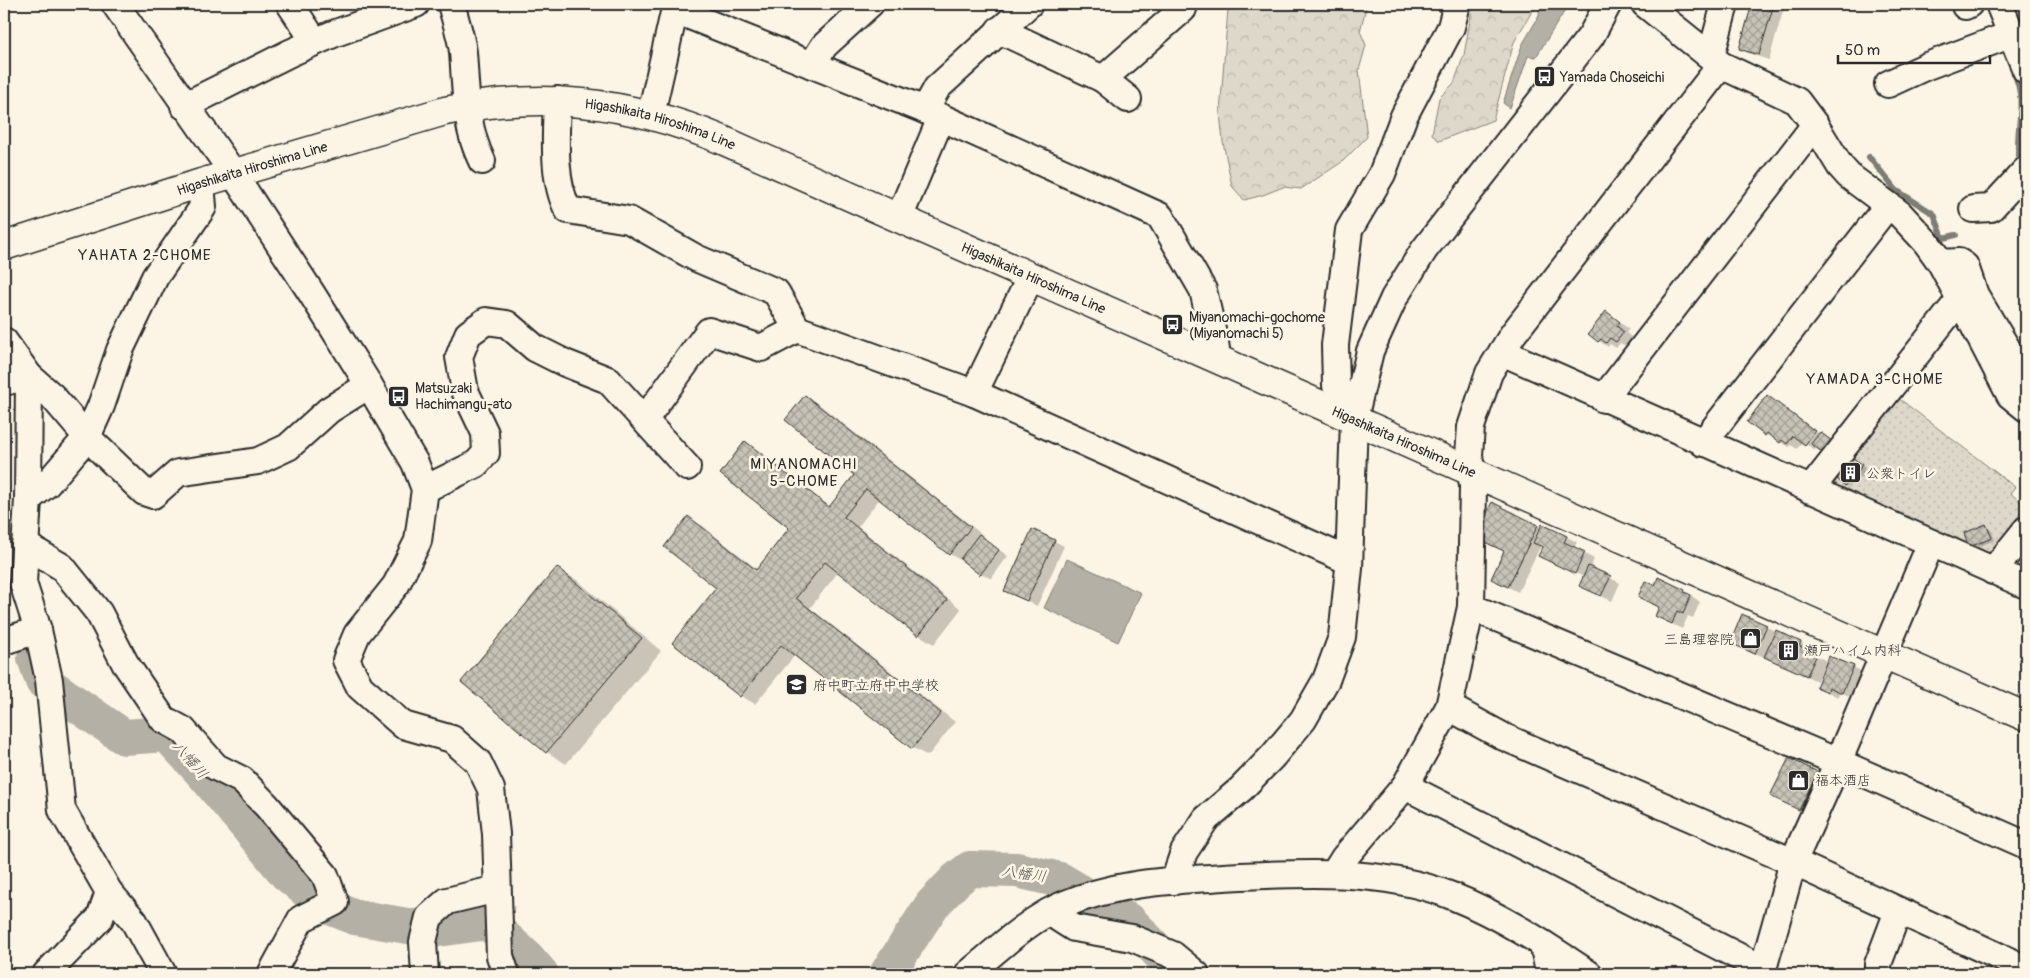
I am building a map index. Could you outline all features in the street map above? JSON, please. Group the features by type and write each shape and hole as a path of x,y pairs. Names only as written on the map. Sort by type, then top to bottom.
{"main road":[{"name":"Higashikaita Hiroshima Line","path":"4,246 232,173 418,118 466,106 519,100 556,100 612,106 651,114 720,139 1217,357 2026,717"}],"street":[{"path":"115,4 232,173 369,385 415,463 425,489 418,541 396,584 357,634 346,660 360,687 403,725 452,739 478,762 491,789 496,834 496,889 500,956 506,974"},
{"path":"290,4 315,42"},
{"path":"184,106 380,10 416,4"},
{"path":"450,4 462,50 466,106 475,147 482,161"},
{"path":"812,65 824,46 870,4"},
{"path":"899,218 933,114 936,88 1029,4"},
{"path":"1103,79 1183,9 1184,4"},
{"path":"1354,419 1336,386 1335,345 1349,230 1382,174 1404,116 1451,27 1457,4"},
{"path":"1174,881 1184,852 1206,819 1273,756 1303,720 1326,680 1342,637 1350,561 1354,419 1370,351 1394,298 1424,250 1591,36 1608,4"},
{"path":"1645,4 1716,60 1793,98 1806,110 1840,166 1914,228 1940,263 2010,395 2026,408"},
{"path":"1334,874 1344,858 1405,786 1449,707 1471,607 1472,471 1469,455 1471,427 1489,373 1513,334 1716,60 1725,4"},
{"path":"1999,4 2004,37 2026,70"},
{"path":"651,114 675,7 933,114 1160,216 1203,290 1217,357"},
{"path":"999,30 1103,79 1128,99"},
{"path":"1888,84 1927,66 2004,37"},
{"path":"556,100 556,156 561,198 568,210 630,220 696,258 776,292 797,329 974,394 1350,561"},
{"path":"1603,398 1816,125"},
{"path":"1973,209 1991,208 2021,176"},
{"path":"28,499 47,484 87,437 101,406 120,350 154,276 203,207 201,183"},
{"path":"1703,443 1888,205"},
{"path":"1940,263 1959,262 1965,266 1975,295 2026,380"},
{"path":"974,394 1031,276"},
{"path":"1810,490 1960,299"},
{"path":"425,489 476,464 486,453 485,433 465,391 459,357 468,334 486,321 507,324 535,348 565,363 608,380 687,467"},
{"path":"645,419 709,332 761,348 797,329"},
{"path":"4,341 29,376 52,396 87,437 144,492 153,495 178,473 258,461 288,447 330,410 369,385"},
{"path":"1502,352 2026,585"},
{"path":"4,382 29,376"},
{"path":"29,376 28,499 23,582 38,630 50,680 62,810 109,892 134,922 164,974"},
{"path":"1993,571 2026,530"},
{"path":"1405,786 1763,972 1793,862 1931,544"},
{"path":"25,545 62,567 99,613 125,663 163,719 183,730 216,766 242,780 267,806 325,875 335,902 301,919 271,974"},
{"path":"1471,607 1838,762 2026,845"},
{"path":"4,641 38,630"},
{"path":"1449,707 1504,736 1793,862 2024,968 2026,974"},
{"path":"968,974 1032,923 1049,912 1100,891 1136,883 1334,874 1388,880 1445,894 1487,913 1543,944 1590,974"},
{"path":"426,974 423,942 429,917 447,901 496,889"},
{"path":"46,974 100,918 109,892"},
{"path":"1878,974 1878,964 1898,911"},
{"path":"1049,912 1074,928 1132,938 1173,955 1196,974"},
{"path":"1543,944 1549,971 1552,974"}],"green space":[{"path":"1232,4 1367,4 1360,31 1366,45 1359,70 1367,137 1342,162 1301,189 1283,187 1244,200 1232,186 1223,142 1220,113 1228,9"},
{"path":"1473,4 1532,4 1531,13 1514,42 1493,120 1439,141 1432,134 1439,98 1454,83 1464,55"},
{"path":"1897,397 2015,487 2010,493 2026,506 1991,553 1984,555 1838,491 1834,476"}],"shaded area":[{"path":"1540,4 1569,4 1536,57 1528,56 1510,108 1503,103 1522,45 1539,16"},
{"path":"1067,559 1141,593 1118,642 1044,608"}],"building":[{"path":"1752,4 1774,4 1759,55 1739,49"},
{"path":"1606,311 1620,322 1617,326 1624,332 1616,342 1610,338 1606,343 1601,339 1598,342 1588,334"},
{"path":"805,395 971,527 949,555 866,489 844,517 947,600 918,636 825,562 796,598 941,713 912,749 781,645 740,697 672,643 716,588 664,547 688,516 756,570 789,528 720,474 745,441 829,507 854,475 785,420"},
{"path":"1767,395 1815,431 1805,445 1793,436 1787,444 1782,440 1780,443 1767,433 1765,436 1747,422"},
{"path":"1820,432 1832,441 1823,453 1811,444"},
{"name":"公衆トイレ","path":"1853,458 1862,464 1856,476 1853,475 1845,486 1837,479"},
{"path":"1492,502 1538,525 1508,587 1491,579 1504,551 1480,540 1480,527"},
{"path":"1542,524 1567,536 1564,542 1585,552 1575,574 1538,556 1543,547 1533,543"},
{"path":"1986,524 1992,538 1969,547 1964,533"},
{"path":"1032,529 1055,540 1027,601 1004,591"},
{"path":"979,534 999,550 980,575 960,559"},
{"path":"1588,566 1611,576 1601,596 1579,586"},
{"path":"557,567 642,638 546,753 461,682"},
{"path":"1658,577 1685,590 1684,592 1691,595 1683,614 1677,611 1672,624 1655,616 1659,607 1638,597 1645,581 1655,585"},
{"path":"1742,614 1767,625 1755,654 1730,643"},
{"name":"瀬戸ハイム内科","path":"1776,630 1801,642 1799,646 1817,654 1807,676 1764,657"},
{"path":"1829,656 1854,666 1842,693 1829,687 1828,692 1816,687"},
{"path":"1789,758 1818,772 1799,810 1770,796"}],"waterway":[{"path":"2014,73 2021,101 2018,147 2022,166"},
{"path":"1869,157 1896,190 1934,214 1943,238 1956,235"},
{"name":"八幡川","path":"35,658 43,681 124,737 167,734 203,773 287,874 323,904 355,917 431,930 488,922 528,959 541,974"},
{"name":"八幡川","path":"887,974 932,905 956,880 970,869 1017,870 1060,880 1130,922 1167,961"}],"place":[{"name":"Yamada Choseichi","path":"1544,77"},
{"name":"Miyanomachi-gochome (Miyanomachi 5)","path":"1173,325"},
{"name":"Matsuzaki Hachimangu-ato","path":"399,396"},
{"name":"公衆トイレ","path":"1850,473"},
{"name":"三島理容院","path":"1750,639"},
{"name":"瀬戸ハイム内科","path":"1788,650"},
{"name":"府中町立府中中学校","path":"797,685"},
{"name":"福本酒店","path":"1799,780"}],"district":[{"name":"YAHATA 2-CHOME","path":"145,255"},
{"name":"YAMADA 3-CHOME","path":"1875,379"},
{"name":"MIYANOMACHI 5-CHOME","path":"804,472"}]}
